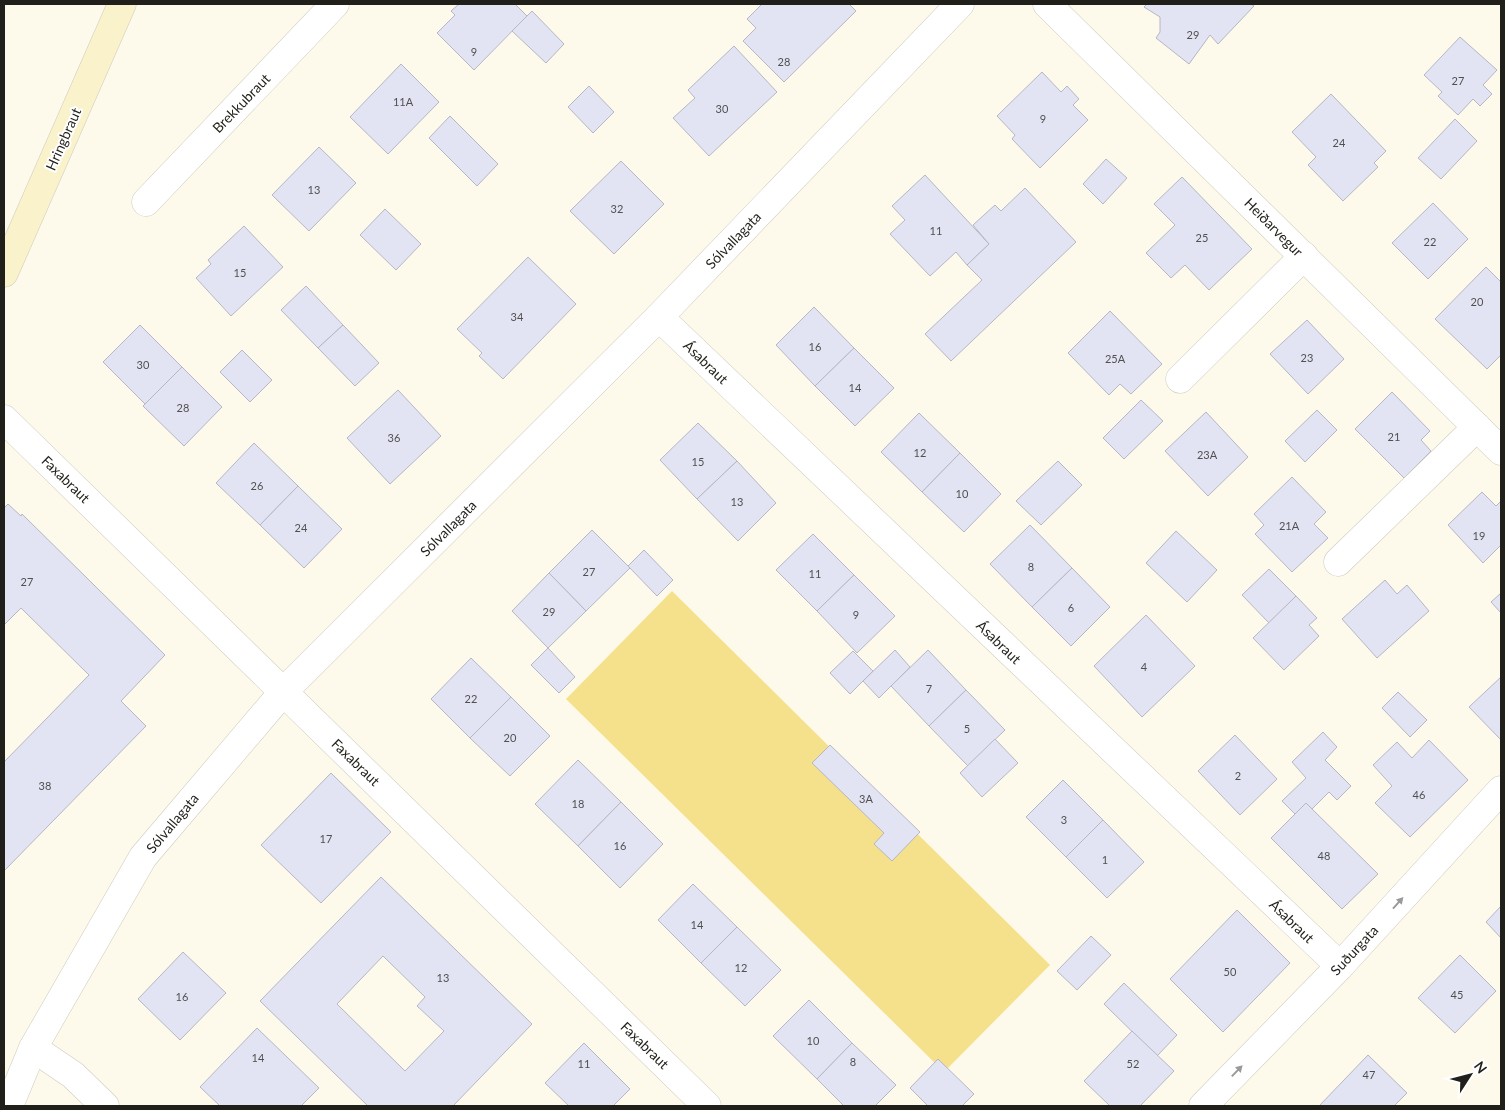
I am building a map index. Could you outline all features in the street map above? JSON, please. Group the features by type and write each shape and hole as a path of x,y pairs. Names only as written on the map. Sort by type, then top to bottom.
{"main road":[{"name":"Hringbraut","path":"4,273 122,4"}],"street":[{"name":"Brekkubraut","path":"146,202 335,4"},
{"name":"Sólvallagata","path":"9,1106 33,1048 143,857 284,691 659,317 960,4"},
{"name":"Heiðarvegur","path":"1047,4 1501,451"},
{"path":"1180,379 1304,256"},
{"name":"Ásabraut","path":"659,317 1340,966"},
{"name":"Faxabraut","path":"4,419 707,1106"},
{"path":"1338,562 1477,427"},
{"name":"Suðurgata","path":"1203,1106 1340,966 1501,790"},
{"path":"33,1048 73,1074 105,1106"}],"shaded area":[{"path":"672,591 1050,965 944,1072 566,699"}],"building":[{"path":"459,4 515,4 527,16 474,70 437,33 455,15 451,11"},
{"path":"762,4 849,4 856,11 784,82 743,41 756,28 747,19"},
{"path":"1147,4 1251,4 1254,6 1218,44 1210,35 1189,64 1156,38 1160,32 1160,17 1144,7"},
{"path":"532,11 564,44 546,63 512,31"},
{"path":"1460,37 1497,70 1483,85 1492,94 1480,106 1473,99 1458,115 1438,96 1442,92 1424,75"},
{"path":"734,46 777,92 709,156 673,118 695,98 688,90"},
{"path":"401,64 439,102 388,154 350,117"},
{"path":"1042,72 1061,92 1067,86 1079,99 1073,105 1088,120 1040,168 1012,139 1015,135 997,116"},
{"path":"589,86 614,112 593,133 568,107"},
{"path":"1331,94 1386,151 1374,163 1378,167 1343,201 1308,165 1316,157 1292,132"},
{"path":"450,116 498,164 477,186 429,138"},
{"path":"1455,119 1477,141 1441,179 1418,158"},
{"path":"319,147 356,183 309,231 272,195"},
{"path":"1106,159 1127,178 1103,204 1083,184"},
{"path":"621,161 664,204 614,254 570,211"},
{"path":"925,175 989,244 967,265 956,252 930,276 890,234 905,220 892,206"},
{"path":"1182,177 1252,249 1209,290 1185,265 1171,278 1146,253 1175,225 1154,204"},
{"path":"1025,188 1076,242 951,361 925,334 982,280 967,265 989,244 973,225 995,205 1001,211"},
{"path":"1433,203 1468,239 1428,279 1392,243"},
{"path":"385,209 421,244 396,270 360,235"},
{"path":"244,226 283,267 231,316 196,278 211,264 208,260"},
{"path":"528,257 576,304 503,379 479,356 482,353 457,329"},
{"path":"1486,267 1501,282 1501,355 1487,369 1435,319"},
{"path":"306,286 343,325 318,348 281,310"},
{"path":"814,307 854,348 815,386 776,345"},
{"path":"1110,311 1162,364 1131,394 1120,384 1109,395 1068,353"},
{"path":"1307,320 1344,359 1308,394 1270,354"},
{"path":"140,325 182,367 145,404 103,362"},
{"path":"343,325 379,363 355,386 318,348"},
{"path":"854,348 894,388 855,426 815,386"},
{"path":"242,350 272,380 250,402 220,372"},
{"path":"182,367 222,407 184,446 143,406"},
{"path":"398,390 441,436 390,484 347,438"},
{"path":"1392,392 1430,431 1421,440 1431,451 1404,478 1355,429"},
{"path":"1141,400 1163,421 1124,459 1103,438"},
{"path":"1317,410 1337,430 1305,462 1285,441"},
{"path":"1206,412 1248,457 1208,496 1165,451"},
{"path":"919,413 960,453 922,492 881,452"},
{"path":"698,423 737,461 697,499 660,460"},
{"path":"254,443 298,486 260,525 216,483"},
{"path":"960,453 1001,494 964,532 922,492"},
{"path":"737,461 776,503 738,541 697,499"},
{"path":"1058,461 1082,485 1041,525 1016,501"},
{"path":"1292,477 1326,512 1314,524 1328,538 1292,572 1255,534 1264,525 1254,514"},
{"path":"298,486 342,529 304,568 260,525"},
{"path":"1482,492 1496,506 1501,501 1501,545 1483,563 1448,525"},
{"path":"8,504 21,516 22,514 165,655 121,701 146,726 4,871 4,762 89,675 21,608 4,625 4,508"},
{"path":"1030,525 1072,568 1032,607 990,564"},
{"path":"592,530 630,568 586,611 549,573"},
{"path":"1176,531 1217,570 1187,602 1146,563"},
{"path":"813,534 854,575 817,611 776,570"},
{"path":"644,550 673,580 657,596 628,566"},
{"path":"1072,568 1110,607 1071,646 1032,607"},
{"path":"1269,569 1296,596 1269,623 1242,595"},
{"path":"549,573 586,611 548,648 512,611"},
{"path":"854,575 895,616 857,653 817,611"},
{"path":"1385,580 1397,594 1407,585 1429,611 1377,658 1342,619"},
{"path":"1501,593 1501,613 1491,602"},
{"path":"1296,596 1317,618 1309,625 1319,636 1284,670 1253,638"},
{"path":"1146,615 1195,666 1142,717 1094,666"},
{"path":"548,648 575,677 559,693 531,665"},
{"path":"895,650 910,667 879,698 863,681"},
{"path":"928,650 966,690 929,726 891,686"},
{"path":"853,651 873,671 850,694 830,673"},
{"path":"471,658 511,697 470,738 431,699"},
{"path":"1501,677 1501,740 1469,707"},
{"path":"966,690 1005,730 968,766 929,726"},
{"path":"1398,692 1427,720 1410,737 1382,708"},
{"path":"511,697 550,736 510,776 470,738"},
{"path":"1323,732 1337,747 1325,760 1351,786 1337,800 1329,792 1312,809 1306,803 1295,814 1282,801 1306,778 1292,762"},
{"path":"1235,735 1277,779 1240,815 1198,771"},
{"path":"995,739 1018,763 982,797 960,773"},
{"path":"1429,740 1468,780 1410,837 1375,803 1392,786 1373,765 1397,742 1412,758"},
{"path":"830,745 920,832 892,861 874,844 884,833 812,763"},
{"path":"578,760 621,802 578,846 535,804"},
{"path":"331,773 391,832 321,903 261,845"},
{"path":"1063,780 1103,820 1066,857 1026,817"},
{"path":"621,802 663,844 620,888 578,846"},
{"path":"1306,803 1378,874 1342,909 1271,838"},
{"path":"1103,820 1144,862 1107,898 1066,857"},
{"path":"381,877 532,1024 453,1106 368,1106 260,1001","holes":["383,956 425,997 417,1006 444,1031 405,1071 337,1004"]},
{"path":"693,884 737,927 701,963 658,920"},
{"path":"1501,906 1501,938 1486,922"},
{"path":"1237,910 1290,963 1223,1032 1170,979"},
{"path":"737,927 781,970 745,1006 701,963"},
{"path":"1091,936 1111,955 1077,990 1057,971"},
{"path":"183,952 226,993 180,1040 138,999"},
{"path":"1460,955 1496,991 1455,1033 1418,998"},
{"path":"1124,983 1177,1035 1157,1056 1104,1004"},
{"path":"809,1000 852,1043 817,1079 773,1036"},
{"path":"257,1028 319,1088 301,1106 220,1106 200,1087"},
{"path":"1132,1031 1174,1071 1140,1106 1110,1106 1084,1081"},
{"path":"584,1043 630,1089 613,1106 569,1106 545,1083"},
{"path":"852,1043 896,1085 875,1106 844,1106 817,1079"},
{"path":"1368,1055 1407,1093 1394,1106 1319,1106"},
{"path":"938,1059 974,1094 962,1106 928,1106 910,1088"}]}
